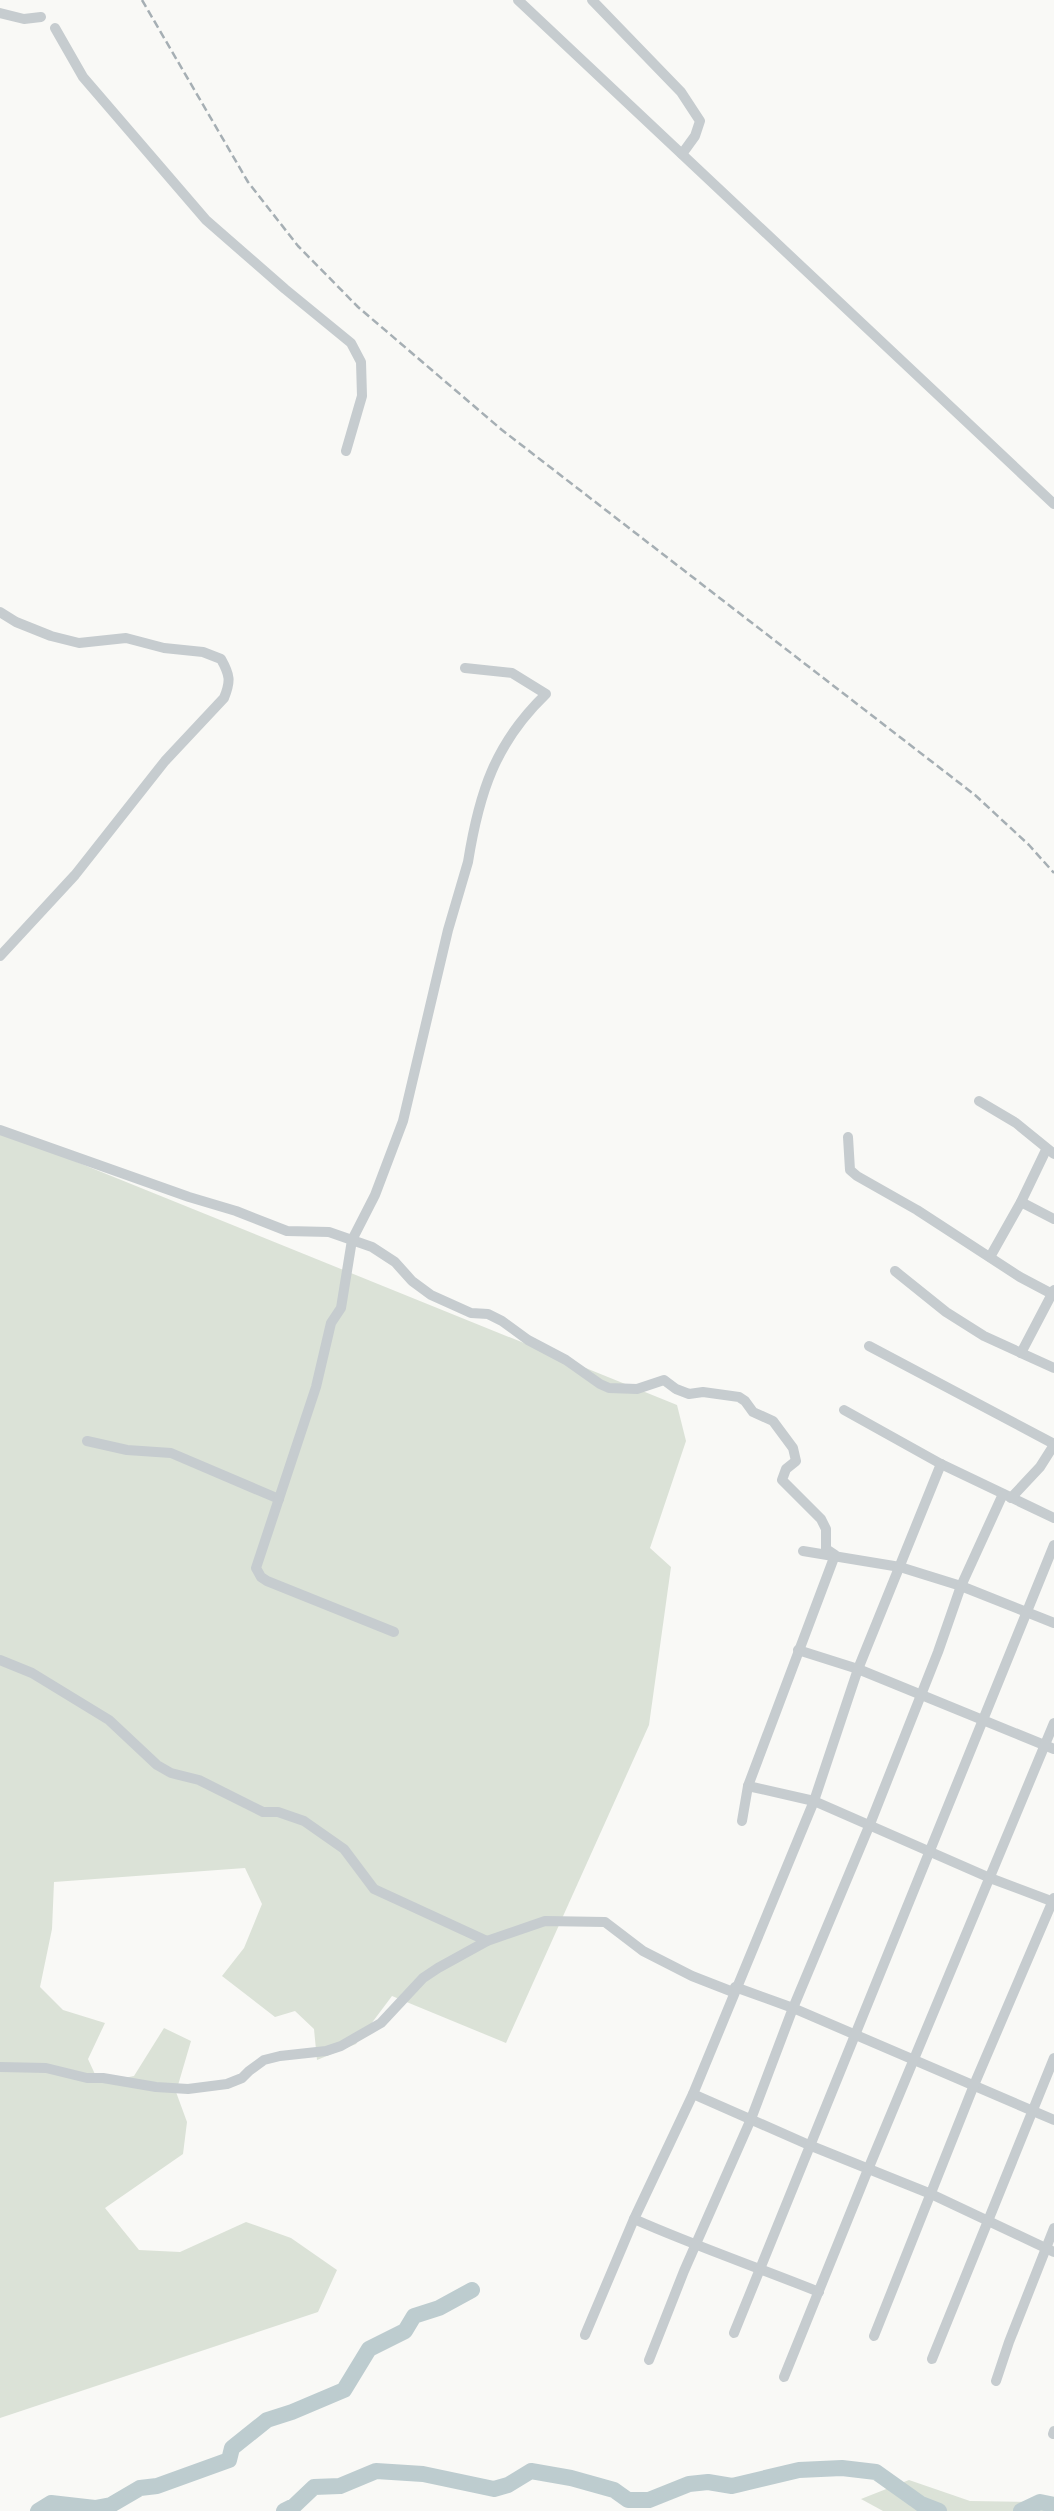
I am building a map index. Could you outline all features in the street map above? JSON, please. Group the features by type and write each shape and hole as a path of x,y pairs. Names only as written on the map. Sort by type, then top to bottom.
{"street":[{"path":"518,0 1054,504"},
{"path":"592,0 681,92 700,121 695,136 682,154"},
{"path":"0,13 24,20 41,17"},
{"path":"55,28 83,77 206,220 285,289 351,342 361,362 362,396 346,451"},
{"path":"0,612 16,622 51,636 78,643 126,638 164,648 203,652 222,660 230,675 229,685 224,698 165,761 75,875 0,956"},
{"path":"394,1632 261,1577 256,1568 316,1387 331,1322 341,1308 352,1240 375,1195 403,1122 418,1050 468,862 473,832 488,776 510,733 526,713 546,694 512,673 465,668"},
{"path":"979,1101 1016,1123 1050,1152 990,1257"},
{"path":"0,1130 189,1197 236,1211 287,1231 329,1232 372,1247 387,1257 431,1295 471,1313 488,1314 502,1321 528,1340 566,1360 604,1386 637,1389 664,1380 676,1389 690,1394 703,1392 739,1397 745,1401 753,1412 773,1421 793,1448 796,1461 786,1469 782,1480 821,1519 826,1529 826,1549 835,1555"},
{"path":"848,1137 850,1170 1020,1277 1053,1293 1021,1353"},
{"path":"1021,1202 1054,1219"},
{"path":"895,1270 946,1312 984,1336 1054,1368"},
{"path":"649,2360 751,2119 794,2008 870,1824 961,1586 1007,1496 1040,1467 1054,1445 869,1346"},
{"path":"844,1410 942,1464 1054,1518"},
{"path":"87,1441 127,1450 171,1453 279,1499"},
{"path":"585,2335 634,2219 693,2094 734,1990 814,1801 858,1668 942,1464"},
{"path":"734,2333 854,2033 984,1720 1054,1544"},
{"path":"803,1550 900,1567 961,1586 1054,1623"},
{"path":"742,1821 748,1786 835,1555"},
{"path":"798,1650 858,1668 1050,1747"},
{"path":"0,1660 32,1673 109,1720 157,1765 172,1773 199,1780 263,1812 278,1812 304,1821 344,1850 374,1890 487,1941"},
{"path":"784,2378 868,2167 990,1878 1050,1747 1054,1723"},
{"path":"748,1786 814,1801 990,1878 1053,1900 974,2086 874,2336"},
{"path":"0,2067 46,2068 87,2078 103,2078 156,2087 188,2090 227,2084 242,2078 264,2060 280,2056 326,2051 341,2046 381,2023 423,1978 487,1941 545,1921 605,1922 643,1951 692,1976 794,2008 1054,2120"},
{"path":"932,2359 1054,2058"},
{"path":"693,2094 809,2145 868,2167 931,2194 1050,2250"},
{"path":"634,2219 696,2246 760,2268 819,2292"},
{"path":"996,2381 1050,2250 1054,2228"}],"shaded area":[{"path":"0,1131 677,1405 686,1441 650,1548 671,1567 649,1725 506,2043 392,1996 356,2044 317,2060 314,2029 295,2011 275,2017 222,1976 244,1948 262,1904 245,1868 54,1882 52,1929 40,1987 63,2010 105,2023 88,2059 99,2083 134,2076 164,2028 191,2041 176,2092 187,2122 183,2154 105,2208 139,2250 180,2252 246,2222 291,2238 337,2270 318,2312 0,2418"},
{"path":"909,2480 970,2501 1040,2502 1054,2505 1054,2511 883,2511 861,2499"}],"waterway":[{"path":"38,2511 51,2503 95,2508 111,2505 140,2488 157,2486 229,2460 232,2448 267,2420 292,2412 344,2390 369,2349 405,2331 414,2316 439,2308 472,2290"},
{"path":"284,2511 294,2506 314,2487 340,2486 376,2471 423,2474 494,2489 508,2485 531,2471 571,2478 614,2490 628,2500 649,2500 689,2484 708,2482 732,2486 799,2470 842,2468 876,2472 921,2504 939,2511"},
{"path":"1021,2511 1040,2502 1054,2505"}],"railway":[{"path":"142,0 248,182 298,246 358,307 502,430 975,795 1029,845 1054,873"}]}
